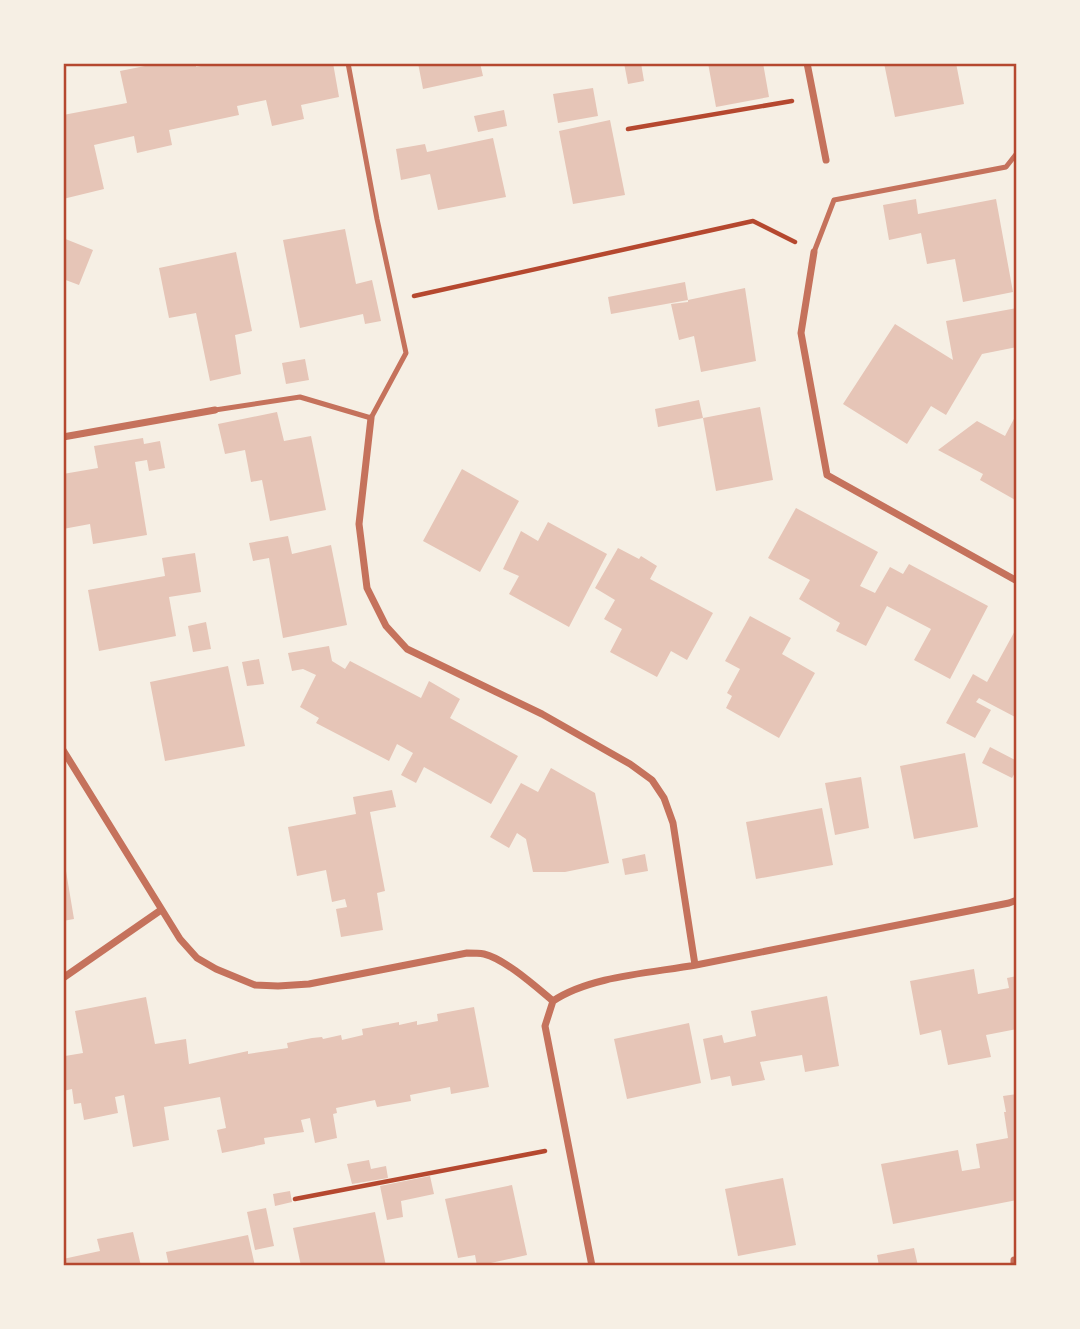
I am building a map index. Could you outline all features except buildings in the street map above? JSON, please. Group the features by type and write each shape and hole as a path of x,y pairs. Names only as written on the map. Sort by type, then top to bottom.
{"street":[{"path":"807,63 826,160"},
{"path":"814,252 801,333 827,475 1017,581"},
{"path":"63,437 215,410"},
{"path":"371,418 359,524 367,588 386,626 407,649 542,714 630,764 652,780 664,798 673,823 695,965"},
{"path":"63,750 180,939 197,958 216,969 255,985 278,986 309,984 467,953 484,954 499,960 524,977 553,1001"},
{"path":"592,1266 545,1026 553,1001 567,991 603,981 1017,900"},
{"path":"63,978 161,910"}],"lane":[{"path":"215,410 300,397 371,418 406,353 377,219 348,63"},
{"path":"814,252 834,200 1006,167 1017,153"}],"path":[{"path":"628,129 814,97"},
{"path":"395,300 753,221 814,252"},
{"path":"295,1199 568,1147"}]}
